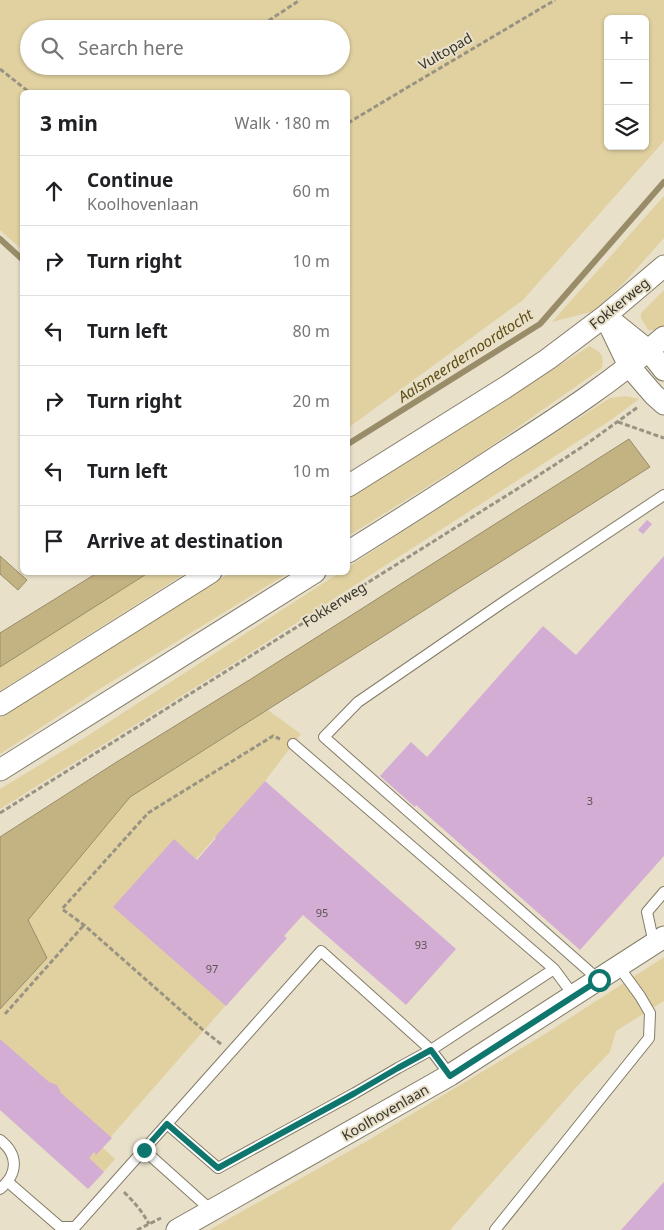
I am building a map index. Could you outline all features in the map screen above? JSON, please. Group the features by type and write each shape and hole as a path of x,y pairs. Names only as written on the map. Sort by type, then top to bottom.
{"street":[{"name":"Fokkerweg","path":"350,485 525,374 605,316 664,266"},
{"path":"605,316 656,344 664,370"},
{"path":"605,316 630,366 659,400"},
{"path":"350,551 592,395 656,344"},
{"path":"0,705 205,575"},
{"path":"0,770 310,575"},
{"name":"Koolhovenlaan","path":"177,1230 450,1076 659,941"}],"lane":[{"path":"599,980 324,737 358,702 664,495"},
{"path":"293,744 554,969 574,996"},
{"path":"659,941 647,912 664,892"},
{"path":"0,1140 13,1155 14,1164 13,1174 4,1186 60,1227 75,1227 321,951 431,1050 450,1076"},
{"path":"495,1230 649,1038 650,1013 619,967"},
{"path":"167,1124 218,1168 431,1050 554,969"},
{"path":"144,1150 212,1211"}],"path":[{"path":"270,20 300,0"},
{"name":"Vultopad","path":"350,122 555,0"},
{"path":"0,69 26,90"},
{"name":"Fokkerweg","path":"0,813 533,479 618,422 659,400"},
{"path":"618,422 664,438"},
{"path":"231,1052 203,1030 84,925 62,909 148,813 273,736 293,744"},
{"path":"5,1014 84,925"},
{"path":"114,1183 134,1202 149,1224"}],"shaded area":[{"path":"0,0 664,0 664,141 523,300 350,427 350,90 20,90 20,248 0,230"},
{"path":"664,196 664,238 623,284 594,311 552,322"},
{"path":"664,290 664,327 660,331 648,330 641,318 641,313"},
{"path":"590,346 601,355 603,360 602,368 480,454 350,535 350,498"},
{"path":"626,396 639,399 611,420 239,660 0,809 0,789 84,738 336,575 350,575 350,566 610,398"},
{"path":"629,439 650,467 130,797 28,920 47,958 0,1009 0,837"},
{"path":"0,556 27,580 18,590 0,574"},
{"path":"94,575 145,575 0,667 0,633"},
{"path":"145,575 183,575 0,691 0,667"},
{"path":"226,575 285,575 103,687 0,754 0,718"},
{"path":"268,710 301,734 265,781 196,859 174,840 226,1005 102,1147 115,1159 92,1185 5,1110 0,1111 0,1009 47,958 28,920 130,797"},
{"path":"664,957 664,1001 616,1031 610,1052 581,1082 450,1230 209,1230 367,1141 545,1034"}],"building":[{"path":"647,520 652,524 643,534 638,530"},
{"path":"664,556 664,856 580,950 416,805 415,807 380,776 411,742 427,757 543,626 576,655"},
{"path":"265,781 456,949 406,1005 303,915 284,936 287,938 226,1006 113,907 174,839 197,860"},
{"path":"0,1039 49,1082 57,1085 61,1093 112,1138 96,1155 94,1152 89,1158 104,1172 88,1189 0,1110"},
{"path":"664,1182 664,1230 621,1230"}],"waterway":[{"name":"Aalsmeerdernoordtocht","path":"350,443 540,324 664,182"},
{"path":"0,239 20,257"}],"route":[{"path":"144,1150 167,1124 218,1168 431,1050 450,1076 599,980"}]}
